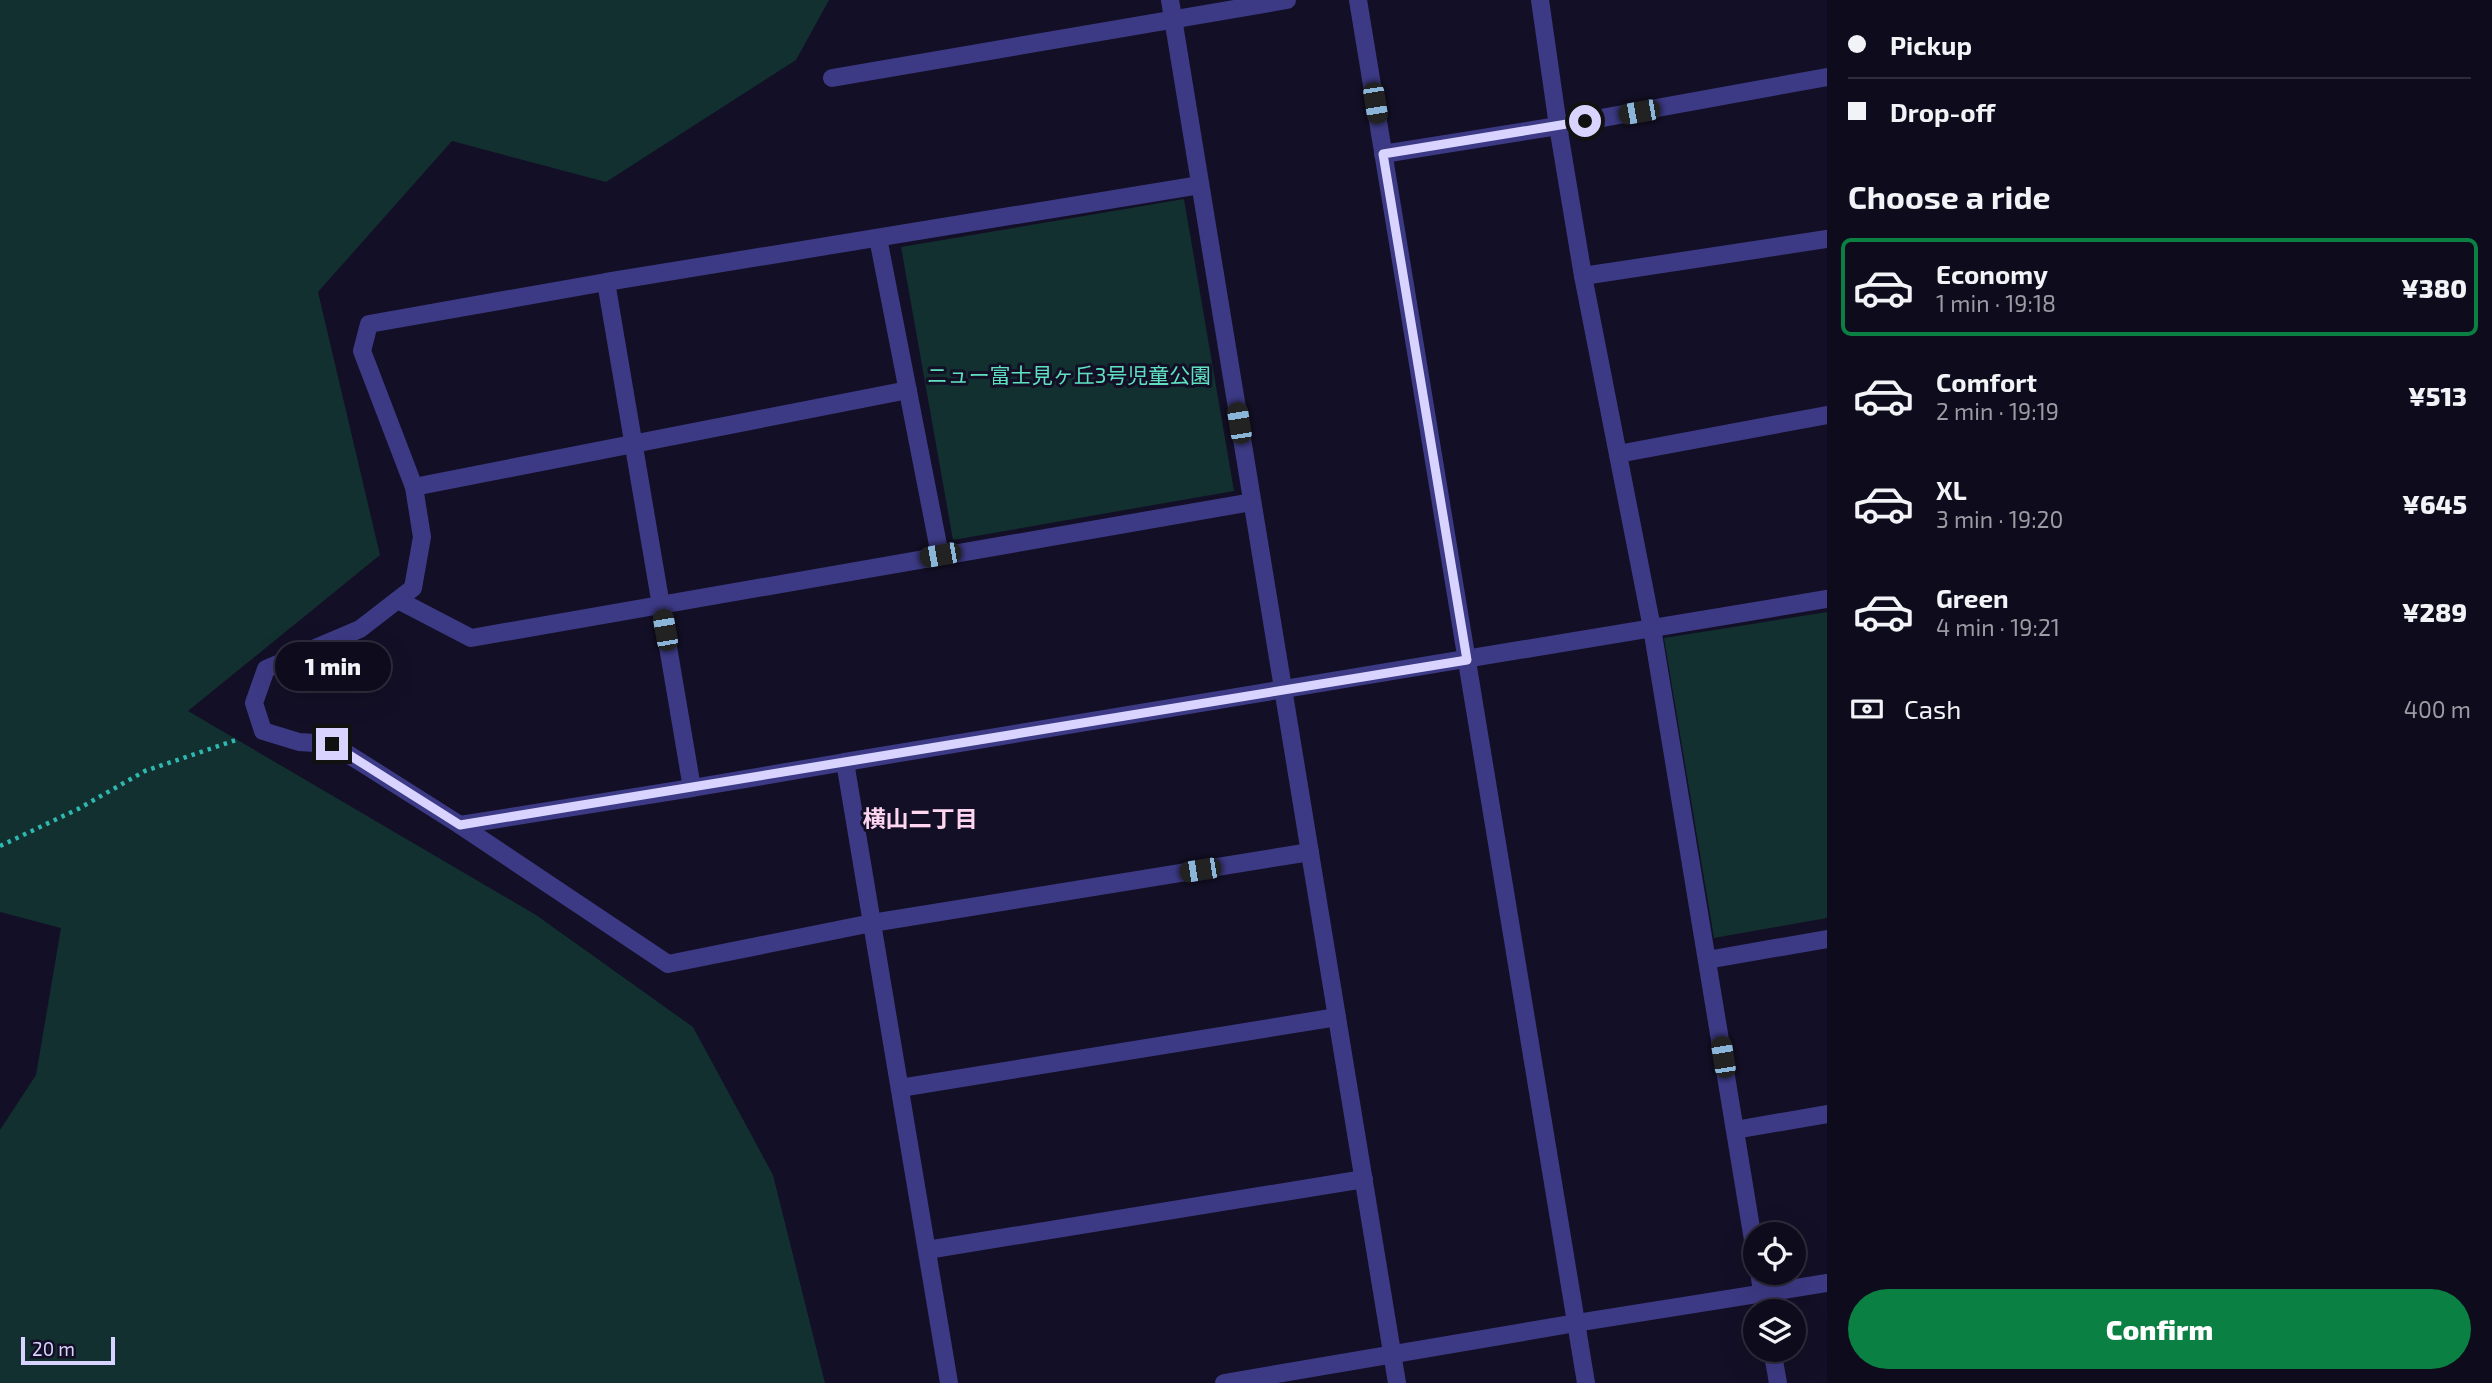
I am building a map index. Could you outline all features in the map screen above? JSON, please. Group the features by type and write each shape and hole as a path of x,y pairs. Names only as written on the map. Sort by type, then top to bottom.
{"street":[{"path":"1170,0 1397,1383"},
{"path":"832,78 1287,0"},
{"path":"1358,0 1586,1383"},
{"path":"1540,0 1583,276 1652,628 1750,1222"},
{"path":"1383,154 1827,78"},
{"path":"1200,185 606,282 369,324 362,351 414,487 422,537 412,588 360,629 266,669 254,703 263,731 299,742 332,744 460,825 668,964 872,923 1310,852"},
{"path":"878,238 940,555"},
{"path":"1583,276 1827,239"},
{"path":"606,282 692,788"},
{"path":"414,487 908,390"},
{"path":"1618,454 1827,415"},
{"path":"398,600 471,638 1252,502"},
{"path":"460,825 1827,599"},
{"path":"845,762 949,1383"},
{"path":"1707,960 1827,939"},
{"path":"900,1088 1337,1017"},
{"path":"1735,1130 1827,1114"},
{"path":"927,1250 1364,1180"},
{"path":"1774,1299 1827,1283"},
{"path":"1224,1383 1576,1323 1743,1304"},
{"path":"1774,1362 1778,1383"}],"path":[{"path":"0,846 78,809 145,771 263,731"}],"green space":[{"path":"0,0 829,0 796,60 606,182 452,141 318,292 380,555 188,711 536,915 693,1027 773,1175 825,1383 0,1383 0,1130 36,1075 61,928 0,912"},
{"name":"ニュー富士見ヶ丘3号児童公園","path":"1184,199 1234,491 953,540 901,247"},
{"path":"1827,612 1827,918 1714,938 1664,638"}],"district":[{"name":"横山二丁目","path":"920,818"}],"route":[{"path":"332,744 460,825 1283,688 1467,660 1383,154 1585,121"}]}
